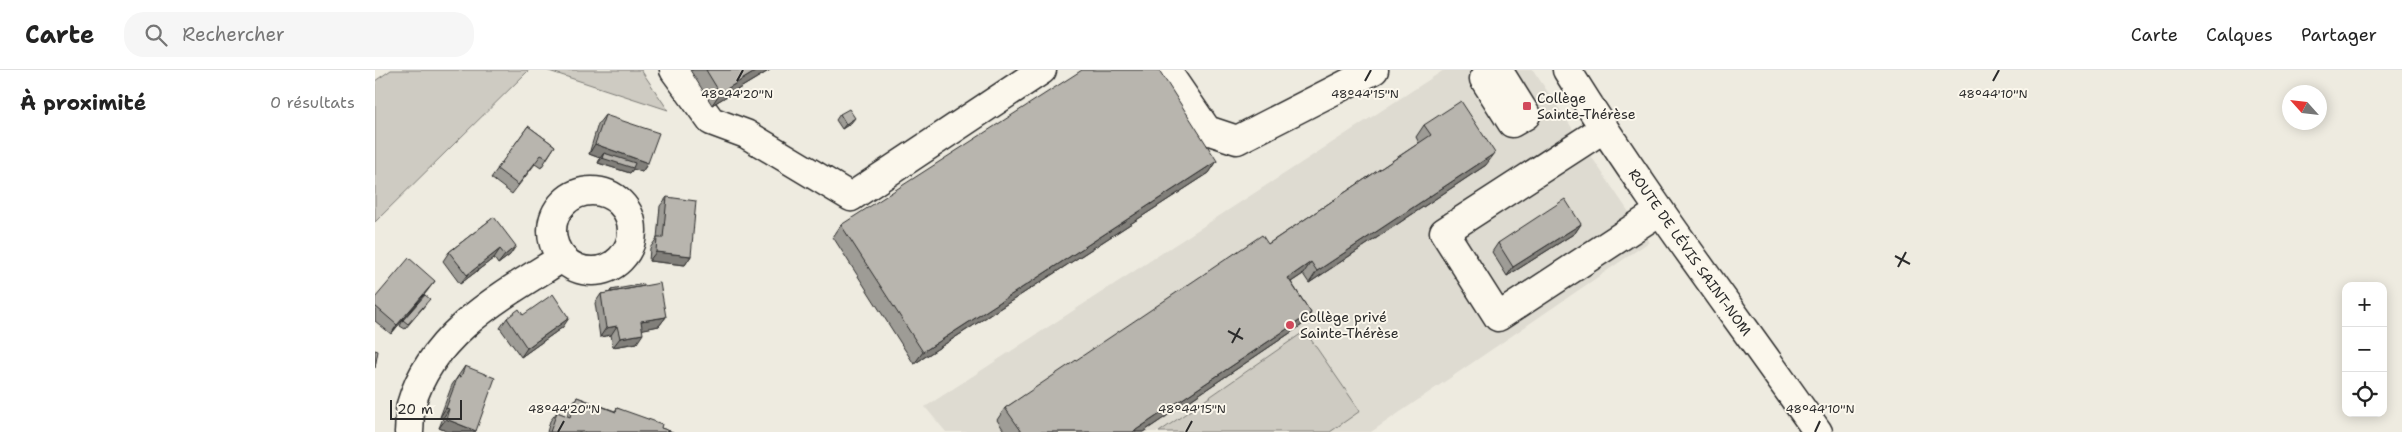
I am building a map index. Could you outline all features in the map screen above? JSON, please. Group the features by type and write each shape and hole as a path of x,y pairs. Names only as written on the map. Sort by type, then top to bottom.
{"street":[{"path":"674,70 711,121 746,134 851,197 1042,70"},
{"path":"1166,70 1207,130 1237,140 1374,70"},
{"name":"ROUTE DE LÉVIS SAINT-NOM","path":"1567,70 1603,129 1660,211 1819,432"},
{"path":"1603,129 1444,232 1498,317 1660,211"},
{"path":"409,432 411,406 423,376 445,342 501,296 562,258"}],"shaded area":[{"path":"391,70 529,70 375,222 375,81"},
{"path":"546,70 641,70 668,110"},
{"name":"Collège privé Sainte-Thérèse","path":"1444,70 1533,70 1649,242 1371,432 946,432 925,407"},
{"path":"1305,331 1360,411 1330,432 1159,432"}],"building":[{"path":"706,70 758,70 720,93"},
{"path":"1082,70 1159,70 1217,161 923,352 841,225"},
{"path":"1461,101 1495,153 1317,271 1311,262 1288,278 1311,313 1133,432 1022,432 1005,408 1262,235 1268,244 1431,135 1424,125"},
{"path":"849,109 855,118 846,124 840,114"},
{"path":"605,115 659,133 648,163 595,144"},
{"path":"528,126 555,146 547,158 541,155 518,185 497,169"},
{"path":"604,153 635,163 633,168 602,158"},
{"path":"667,197 696,201 691,256 656,252 657,238 663,238"},
{"path":"1565,199 1581,224 1513,267 1498,243"},
{"path":"494,217 516,246 505,255 500,249 467,275 449,252"},
{"path":"409,258 435,281 397,325 375,306 375,298"},
{"path":"660,283 666,317 641,321 643,334 620,338 617,326 606,328 601,294"},
{"path":"644,284 644,286 611,292 611,290"},
{"path":"553,294 569,318 527,348 507,318 519,309 523,315"},
{"path":"425,295 430,299 408,324 403,320"},
{"path":"375,350 378,351 375,368"},
{"path":"465,366 495,378 476,431 446,419 449,409 446,408 458,376 461,377"},
{"path":"577,397 616,412 617,408 662,424 661,428 673,432 550,432 557,412 570,417"}],"place":[{"name":"Collège Sainte-Thérèse","path":"1527,106"},
{"name":"Collège privé Sainte-Thérèse","path":"1290,325"}]}
